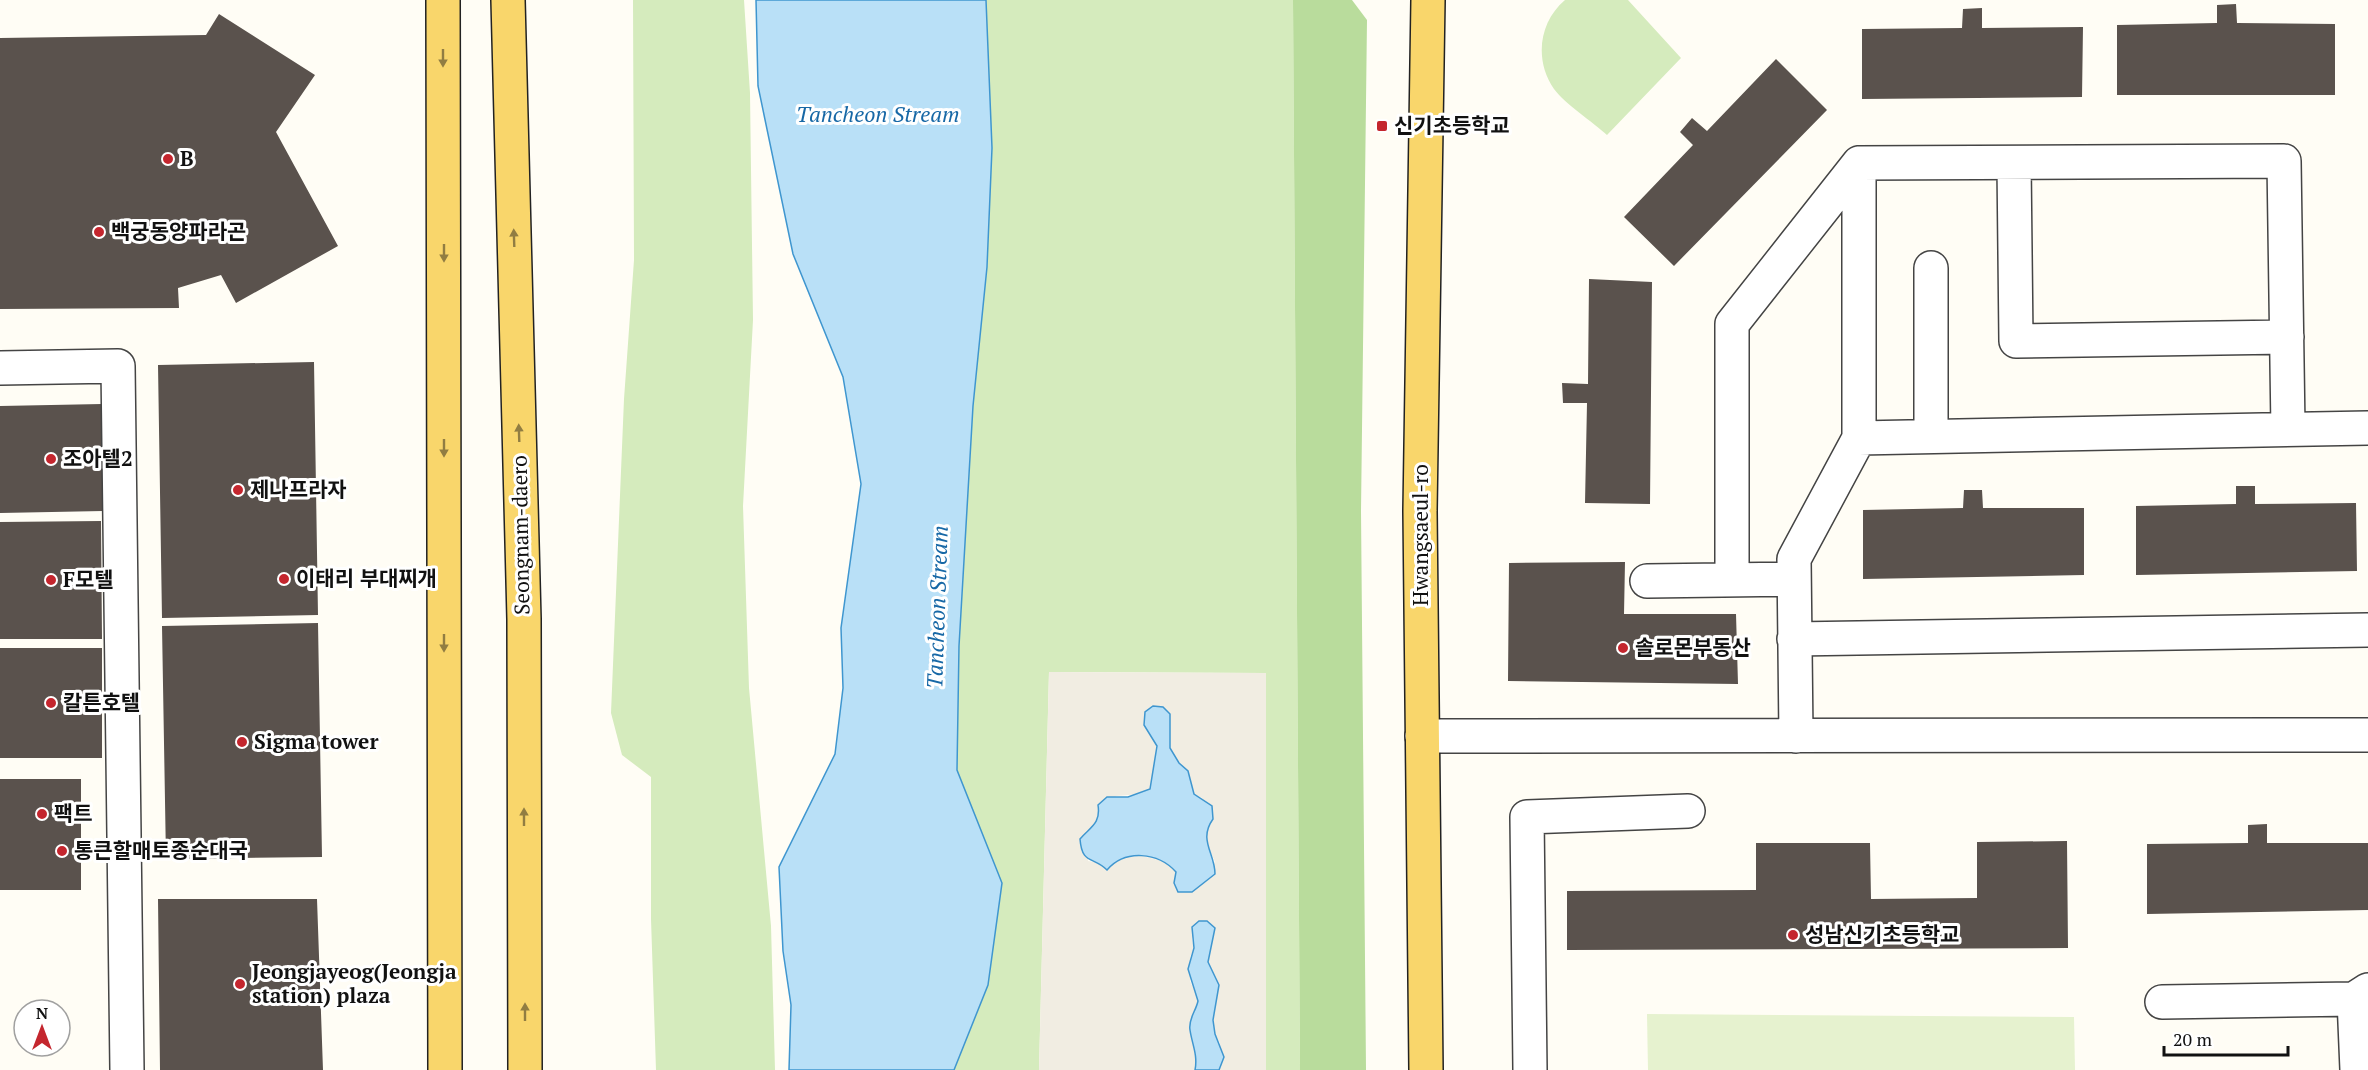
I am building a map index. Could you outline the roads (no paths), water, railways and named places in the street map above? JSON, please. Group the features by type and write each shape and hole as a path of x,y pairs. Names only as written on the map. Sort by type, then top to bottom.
{"main road":[{"path":"443,0 445,1070"},
{"name":"Seongnam-daero","path":"508,0 524,619 525,1070"},
{"name":"Hwangsaeul-ro","path":"1426,1070 1420,511 1428,0"}],"street":[{"path":"1859,164 2284,161 2288,429"},
{"path":"1796,736 1792,579 1794,559 1859,438 1859,164"},
{"path":"1732,579 1732,324 1859,164"},
{"path":"2014,164 2016,341 2287,337"},
{"path":"1930,268 1931,435"},
{"path":"0,368 118,366 127,1070"},
{"path":"1859,438 2368,428"},
{"path":"1647,581 1792,579"},
{"path":"1794,639 2368,630"},
{"path":"1422,736 2368,735"},
{"path":"1530,1070 1527,817 1688,811"},
{"path":"2162,1002 2361,995 2357,1070"}],"water":[{"name":"Tancheon Stream","path":"756,0 986,0 992,148 987,267 973,406 959,646 957,770 1002,883 988,985 954,1070 789,1070 791,1005 783,951 779,867 835,754 843,688 841,628 861,484 843,377 793,254 758,86"},
{"path":"1153,706 1163,707 1170,714 1170,748 1179,763 1188,771 1194,794 1212,806 1213,819 1207,840 1215,874 1192,892 1178,892 1174,883 1176,872 1160,860 1132,856 1114,863 1107,870 1086,857 1081,847 1080,839 1096,821 1098,805 1107,797 1128,797 1150,789 1157,746 1144,725 1145,712"},
{"path":"1199,921 1207,921 1215,928 1208,962 1219,985 1213,1020 1215,1034 1224,1057 1219,1070 1195,1070 1195,1054 1190,1026 1198,1001 1188,969 1194,948 1192,927"}],"place":[{"name":"신기초등학교","path":"1382,126"},
{"name":"B","path":"168,159"},
{"name":"백궁동양파라곤","path":"99,232"},
{"name":"조아텔2","path":"51,459"},
{"name":"제나프라자","path":"238,490"},
{"name":"이태리 부대찌개","path":"284,579"},
{"name":"F모텔","path":"51,580"},
{"name":"솔로몬부동산","path":"1623,648"},
{"name":"칼튼호텔","path":"51,703"},
{"name":"Sigma tower","path":"242,742"},
{"name":"팩트","path":"42,814"},
{"name":"통큰할매토종순대국","path":"62,851"},
{"name":"성남신기초등학교","path":"1793,935"},
{"name":"Jeongjayeog(Jeongja station) plaza","path":"240,984"}]}
